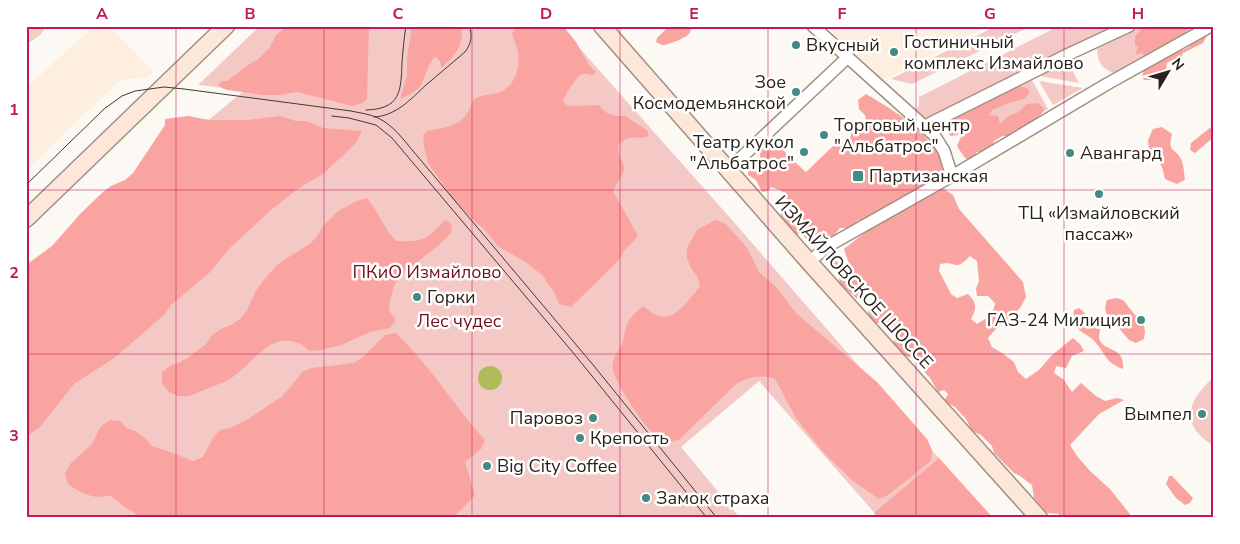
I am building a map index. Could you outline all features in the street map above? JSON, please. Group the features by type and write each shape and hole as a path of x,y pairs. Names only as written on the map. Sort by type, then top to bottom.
{"main road":[{"path":"26,32 34,26"},
{"path":"26,219 226,26"},
{"name":"ИЗМАЙЛОВСКОЕ ШОССЕ","path":"602,26 809,262 1039,518"}],"street":[{"path":"813,26 925,126 940,144 952,176"},
{"path":"925,126 1129,26"},
{"path":"809,262 828,246 952,176 1107,84 1211,26"},
{"path":"728,170 848,57"}],"shaded area":[{"path":"94,26 109,26 153,71 148,77 120,80 26,171 26,88"},
{"path":"288,26 369,26 367,99 363,103 352,106 297,92 263,95 227,90 218,85 257,60 269,49 276,35"},
{"path":"412,26 460,26 462,38 458,50 446,64 441,68 440,61 434,57 421,86 411,94 400,99 407,76 407,58"},
{"path":"518,26 563,26 576,42 589,65 596,72 592,75 581,74 578,77 563,100 566,105 599,105 608,113 626,116 648,131 648,136 627,139 620,143 618,151 624,169 613,191 638,236 624,251 619,260 571,307 559,304 543,276 527,263 498,246 484,229 453,199 428,163 424,146 423,135 427,131 459,122 467,114 474,99 498,93 510,85 516,75 518,64 517,49 512,33"},
{"path":"669,26 691,26 691,30 687,36 670,43 663,45 656,42 657,38"},
{"name":"Гостиничный комплекс Измайлово","path":"828,26 988,26 883,80"},
{"path":"1143,26 1193,26 1187,30 1170,54 1190,46 1198,37 1207,36 1203,43 1183,53 1181,58 1167,63 1166,70 1153,80 1144,80 1142,76 1148,57 1141,53 1135,55 1138,47 1135,45 1135,37"},
{"path":"1019,86 1027,88 1030,92 1024,99 992,110 989,115 998,116 1000,124 1027,104 1037,103 1044,108 1043,112 1036,120 1009,136 1002,136 994,141 992,147 976,152 976,157 970,160 965,158 957,146 968,132 961,132 951,136 945,130 947,122"},
{"path":"866,94 899,115 926,138 939,155 944,166 944,171 929,182 936,188 944,189 953,195 959,209 1023,282 1026,297 1020,308 988,338 992,347 1014,362 1018,372 1026,379 1040,369 1051,356 1073,338 1084,351 1072,356 1066,368 1056,366 1054,373 1064,380 1072,392 1081,383 1105,401 1117,398 1124,400 1099,414 1070,445 1077,456 1110,489 1133,518 1060,518 1059,514 1047,513 1034,498 1032,485 1014,473 994,453 992,446 981,435 972,431 966,419 955,407 944,401 948,394 944,390 938,392 930,378 912,358 903,355 894,346 894,336 879,323 872,323 868,312 870,307 881,302 875,292 869,289 866,299 857,299 842,286 838,273 830,267 834,258 845,272 854,272 844,249 872,227 876,218 866,218 857,221 855,228 840,228 831,239 811,244 802,234 794,234 782,219 782,201 788,200 782,191 771,187 768,191 762,192 756,180 748,175 748,168 754,168 755,158 760,157 761,142 769,139 780,146 806,172 832,147 850,138 854,127 866,121 865,115 859,109 858,100","holes":["970,256 977,261 979,281 976,289 977,296 988,296 995,303 991,313 977,324 971,319 975,309 973,300 968,294 957,298 951,294 939,271 940,264 958,265"]},
{"path":"188,116 210,120 248,120 280,116 296,121 307,121 323,128 362,131 355,144 324,173 296,190 270,211 231,247 210,272 171,305 165,314 117,356 74,384 40,427 26,437 26,265 52,246 80,214 103,192 125,180 133,173 165,125 165,119"},
{"path":"1162,127 1172,134 1171,147 1179,155 1183,164 1185,180 1177,184 1165,179 1158,159 1149,150 1148,140 1153,129"},
{"path":"1211,127 1214,128 1214,137 1195,153 1190,150 1191,143"},
{"path":"367,198 396,241 413,241 429,236 445,220 450,223 452,228 451,233 440,244 399,277 394,286 389,306 390,312 396,320 390,328 370,332 341,345 321,350 310,351 301,344 291,341 280,341 262,351 229,380 189,396 179,396 169,392 162,384 162,372 189,357 206,344 212,335 240,319 262,282 276,266 311,243 323,226 338,211"},
{"path":"716,220 726,224 747,248 759,272 775,286 797,314 877,382 927,439 932,450 931,461 888,495 879,499 853,481 823,452 796,418 775,379 755,377 735,385 679,440 674,441 663,440 655,435 626,396 615,376 613,366 628,322 644,306 661,317 675,313 682,308 700,286 687,258 687,248 697,230"},
{"path":"1116,298 1123,300 1144,326 1144,339 1136,343 1129,340 1106,313 1107,300"},
{"path":"1079,308 1085,313 1083,315 1095,328 1100,329 1099,338 1101,343 1121,356 1123,369 1109,361 1096,343 1076,327 1073,317 1074,310"},
{"path":"396,333 420,358 485,440 481,449 465,462 475,495 452,518 138,518 112,497 90,495 68,484 65,474 70,464 92,444 101,426 110,420 120,421 127,428 145,438 152,446 193,461 203,457 213,438 220,430 230,428 245,421 281,397 302,372 312,368 354,363 363,357 385,335"},
{"path":"490,366 499,369 502,378 499,387 490,390 481,387 478,378 481,369"},
{"path":"939,458 993,518 879,518 874,513"},
{"path":"1169,476 1172,476 1193,498 1190,503 1185,505 1176,498 1166,484"}],"green space":[{"name":"ПКиО Измайлово","path":"260,26 560,26 993,518 879,518 759,381 681,447 740,518 26,518 26,278 183,141 245,90 198,85"},
{"path":"996,26 1031,26 912,84 891,79"},
{"path":"1059,26 1128,26 931,123 916,110 919,105 919,97"},
{"path":"1143,26 1197,26 1113,73 1106,69 1099,61 1097,49"},
{"path":"1068,62 1079,83 1040,76"},
{"path":"1032,80 1048,109 965,158 957,146 961,135 951,136 945,130 947,122"},
{"path":"1039,81 1083,88 1053,105"},
{"name":"Вымпел","path":"1214,376 1214,447 1196,431 1192,423 1191,408 1198,394"}],"tram line":[{"path":"366,110 386,106 393,102 397,96 401,82 406,26"},
{"path":"374,117 389,114 403,106 465,52 471,40 469,26"},
{"path":"26,185 104,109 122,96 135,91 164,87 184,89 351,111 378,118 393,128 405,142 594,366 717,518"},
{"path":"332,116 376,125 392,138 575,355 707,518"}],"place":[{"name":"Вкусный","path":"796,45"},
{"name":"Гостиничный комплекс Измайлово","path":"894,52"},
{"name":"Зое Космодемьянской","path":"796,92"},
{"name":"Торговый центр \"Альбатрос\"","path":"824,135"},
{"name":"Театр кукол \"Альбатрос\"","path":"804,152"},
{"name":"Авангард","path":"1070,153"},
{"name":"Партизанская","path":"858,176"},
{"name":"ТЦ «Измайловский пассаж»","path":"1099,194"},
{"name":"Горки","path":"417,297"},
{"name":"ГАЗ-24 Милиция","path":"1141,320"},
{"name":"Вымпел","path":"1202,414"},
{"name":"Паровоз","path":"593,418"},
{"name":"Крепость","path":"580,438"},
{"name":"Big City Coffee","path":"487,466"},
{"name":"Замок страха","path":"646,498"}],"park label":[{"name":"Лес чудес","path":"459,321"}]}
